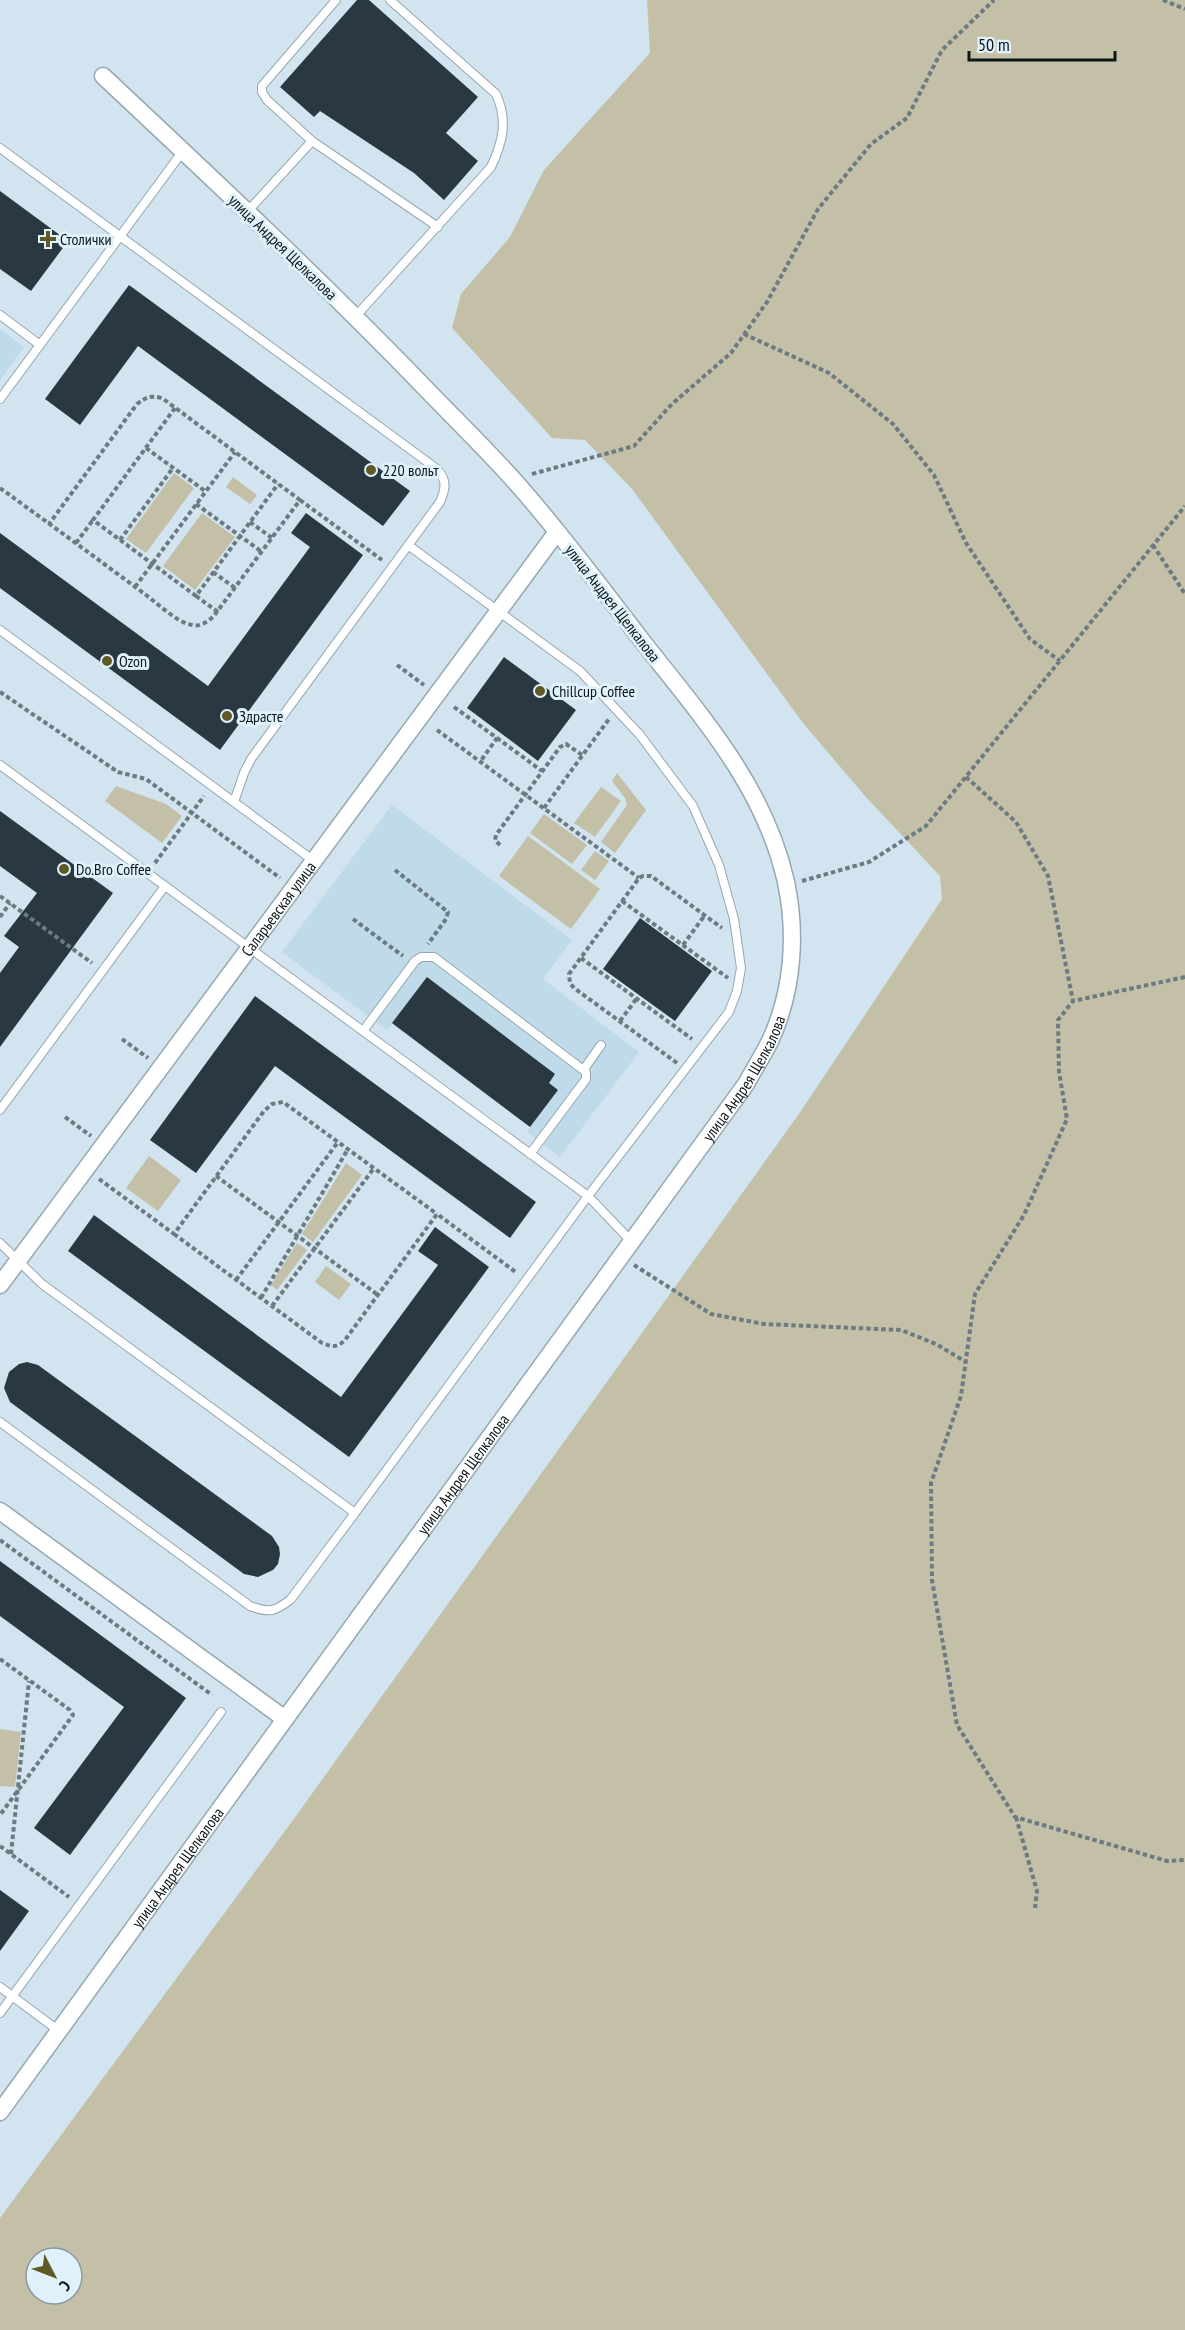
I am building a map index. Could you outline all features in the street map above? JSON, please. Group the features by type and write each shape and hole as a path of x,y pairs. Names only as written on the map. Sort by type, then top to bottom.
{"street":[{"name":"улица Андрея Щелкалова","path":"0,2112 746,1084 771,1039 786,995 792,953 791,913 786,885 760,806 718,738 557,532 519,485 355,317 183,150 103,76"},
{"name":"Саларьевская улица","path":"0,1285 557,532"},
{"path":"0,1511 285,1719"}],"lane":[{"path":"336,0 261,86 262,93 312,141 438,226"},
{"path":"355,317 491,167 500,149 504,124 503,108 496,94 390,0"},
{"path":"247,212 312,141"},
{"path":"0,148 437,469 443,476 445,490 440,502 250,759 234,802"},
{"path":"0,399 183,150"},
{"path":"0,315 40,345"},
{"path":"0,1422 250,1606 264,1611 279,1609 291,1599 588,1196 729,1012 738,986 741,968 734,919 719,865 693,806 640,735 580,671 408,545"},
{"path":"0,630 314,861"},
{"path":"0,765 588,1196 631,1241"},
{"path":"0,1110 165,886"},
{"path":"363,1031 414,963 421,957 434,957 586,1072 586,1079 530,1154"},
{"path":"584,1069 602,1046"},
{"path":"0,1243 42,1284 355,1513"},
{"path":"0,2013 222,1712"},
{"path":"0,1987 59,2031"}],"path":[{"path":"530,474 634,446 672,404 731,353 767,302 818,209 871,144 907,118 942,50 994,0"},
{"path":"1163,0 1185,9"},
{"path":"744,334 829,373 893,424 934,475 966,543 1030,639 1060,661"},
{"path":"50,524 138,404 145,398 154,396 162,398 176,408 367,549"},
{"path":"76,543 176,408"},
{"path":"146,448 205,491"},
{"path":"135,587 235,452"},
{"path":"120,540 173,468"},
{"path":"196,596 278,484"},
{"path":"0,488 182,621 192,625 207,622 218,612 300,500"},
{"path":"257,499 264,504"},
{"path":"196,504 262,552"},
{"path":"786,885 869,862 926,826 1185,506"},
{"path":"93,520 218,612"},
{"path":"250,522 272,538"},
{"path":"1153,545 1185,594"},
{"path":"213,573 235,588"},
{"path":"397,665 437,694"},
{"path":"0,692 118,772 146,779 294,888"},
{"path":"454,707 542,771"},
{"path":"544,808 617,708"},
{"path":"437,730 639,878"},
{"path":"480,762 497,738"},
{"path":"500,845 494,838 563,745 569,746 582,755"},
{"path":"966,777 1016,822 1048,876 1074,1000"},
{"path":"148,873 212,786"},
{"path":"353,919 414,963 446,919 448,912 395,870"},
{"path":"685,1069 570,983 569,974 639,878 647,875 737,939"},
{"path":"0,896 102,971"},
{"path":"622,901 738,986"},
{"path":"0,917 10,903"},
{"path":"683,945 705,915"},
{"path":"581,957 702,1046"},
{"path":"1035,1908 1037,1891 1016,1816 957,1725 932,1580 931,1483 961,1396 975,1294 1024,1215 1067,1119 1059,1072 1058,1020 1074,1000 1185,977"},
{"path":"620,1021 637,998"},
{"path":"122,1039 161,1067"},
{"path":"174,1234 264,1111 278,1102 283,1102 526,1280"},
{"path":"65,1117 104,1145"},
{"path":"236,1280 338,1142"},
{"path":"261,1298 348,1149"},
{"path":"272,1306 374,1168"},
{"path":"216,1176 378,1295"},
{"path":"113,1190 322,1343 332,1347 345,1340 437,1214"},
{"path":"621,1256 711,1314 764,1324 901,1330 936,1344 966,1362"},
{"path":"0,1540 212,1695"},
{"path":"0,1659 70,1710 72,1715 0,1815"},
{"path":"11,1854 30,1681"},
{"path":"1016,1816 1167,1861 1185,1860"},
{"path":"0,1846 80,1904"}],"shaded area":[{"path":"647,0 1185,0 1185,2330 0,2330 0,2218 296,1816 801,1111 942,899 940,876 865,796 803,723 632,489 585,440 552,438 452,328 461,294 510,237 544,170 650,53"},
{"path":"0,329 24,347 0,380"},
{"path":"174,473 194,488 146,553 126,539"},
{"path":"233,477 257,495 250,504 226,487"},
{"path":"202,513 235,537 195,590 163,566"},
{"path":"617,773 646,810 615,853 601,842 627,805 625,798 612,781"},
{"path":"116,786 166,804 182,816 162,843 105,801"},
{"path":"601,787 621,801 595,837 574,823"},
{"path":"392,805 572,940 543,979 639,1052 560,1157 527,1132 530,1127 392,1024 387,1030 282,952"},
{"path":"544,814 587,845 572,864 530,833"},
{"path":"528,836 600,889 571,929 499,876"},
{"path":"595,851 609,861 595,880 581,870"},
{"path":"149,1156 181,1180 158,1211 126,1188"},
{"path":"346,1163 362,1175 313,1242 302,1234"},
{"path":"297,1243 307,1250 277,1290 271,1285"},
{"path":"326,1266 351,1284 339,1300 315,1282"},
{"path":"0,1729 21,1732 15,1787 0,1786"}],"building":[{"path":"357,0 369,0 478,97 446,133 478,161 444,200 414,173 320,111 314,117 280,87"},
{"path":"0,191 68,241 31,291 0,269"},
{"path":"129,285 410,491 383,526 138,346 80,425 45,399"},
{"path":"306,513 363,555 220,750 0,588 0,533 208,686 310,547 291,533"},
{"path":"504,657 576,710 538,761 467,708"},
{"path":"0,811 113,893 0,1047 0,973 19,947 4,936 37,893 0,866"},
{"path":"640,918 712,971 675,1021 603,969"},
{"path":"427,977 555,1074 549,1083 558,1090 530,1127 392,1023"},
{"path":"255,996 536,1202 510,1238 275,1066 196,1173 150,1140"},
{"path":"94,1215 341,1397 438,1265 418,1251 435,1227 489,1267 349,1457 68,1251"},
{"path":"27,1362 38,1365 272,1536 279,1547 278,1564 273,1570 258,1577 244,1574 10,1402 4,1388 9,1372 19,1364"},
{"path":"0,1561 186,1698 70,1855 34,1828 124,1707 0,1616"},
{"path":"0,1890 29,1911 0,1951"}],"place":[{"name":"Столички","path":"48,239"},
{"name":"220 вольт","path":"371,470"},
{"name":"Ozon","path":"107,661"},
{"name":"Chillcup Coffee","path":"540,691"},
{"name":"Здрасте","path":"227,716"},
{"name":"Do.Bro Coffee","path":"64,869"}]}
